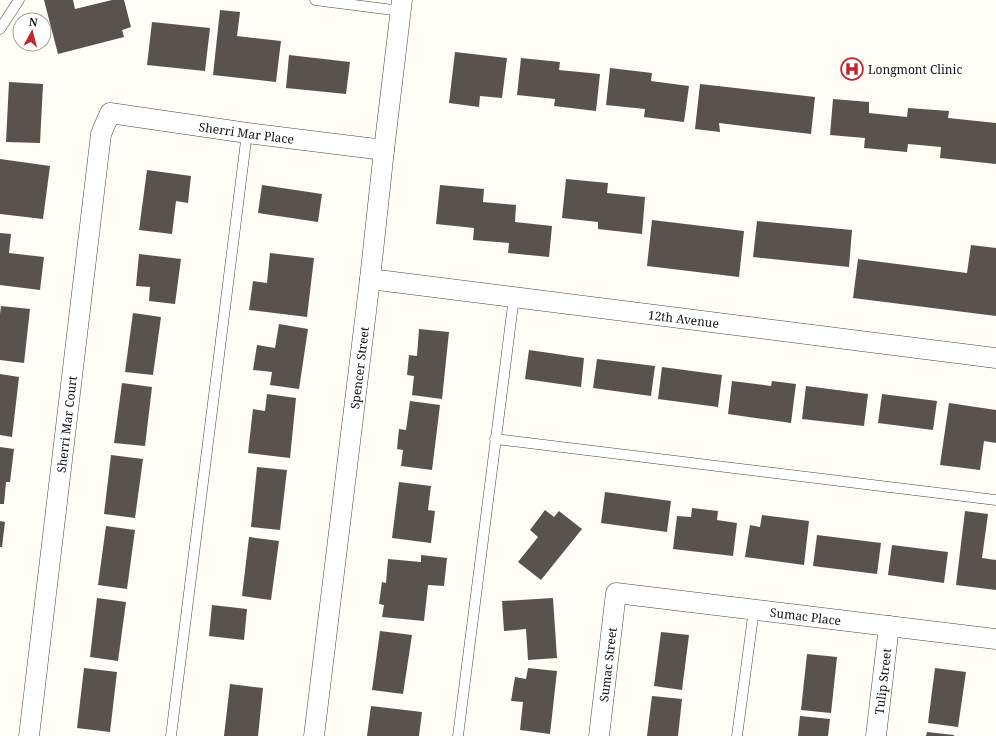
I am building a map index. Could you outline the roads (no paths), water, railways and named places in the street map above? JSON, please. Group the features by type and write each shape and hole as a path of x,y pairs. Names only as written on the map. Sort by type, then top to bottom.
{"street":[{"name":"Spencer Street","path":"314,736 402,6"},
{"name":"Sherri Mar Place","path":"110,113 247,133 384,150"},
{"name":"Sherri Mar Court","path":"29,736 101,134 110,113"},
{"name":"12th Avenue","path":"370,279 996,358"},
{"name":"Sumac Place","path":"616,592 996,639"},
{"name":"Sumac Street","path":"599,736 616,592"},
{"name":"Tulip Street","path":"876,736 889,626"}],"lane":[{"path":"0,29 19,0"},
{"path":"315,0 402,6"},
{"path":"171,736 247,133"},
{"path":"458,736 514,297"},
{"path":"495,439 996,500"},
{"path":"738,736 754,609"}],"place":[{"name":"Longmont Clinic","path":"852,69"}]}
